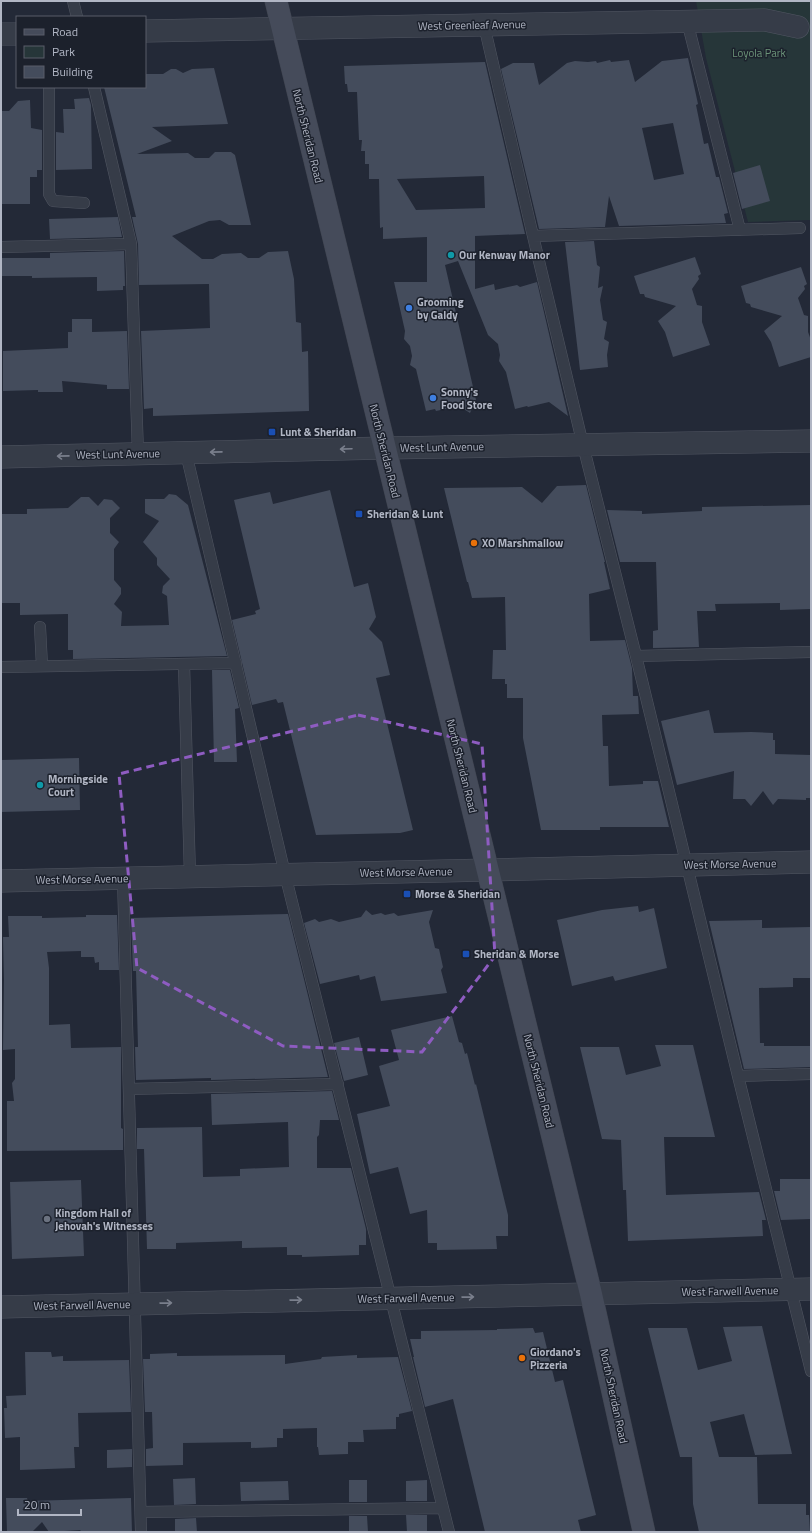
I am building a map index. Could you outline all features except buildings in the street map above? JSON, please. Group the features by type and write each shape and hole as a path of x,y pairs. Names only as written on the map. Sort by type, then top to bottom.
{"main road":[{"name":"North Sheridan Road","path":"276,1 591,1294 644,1532"}],"street":[{"name":"West Greenleaf Avenue","path":"146,31 765,20 798,27"},
{"path":"1,34 16,34"},
{"name":"West Lunt Avenue","path":"1,457 385,448 811,442"},
{"name":"West Morse Avenue","path":"1,881 811,862"},
{"name":"West Farwell Avenue","path":"1,1307 801,1289"}],"lane":[{"path":"73,1 77,16"},
{"path":"687,21 740,230"},
{"path":"484,25 583,445 738,1076 801,1289 811,1371"},
{"path":"49,88 49,194 53,201 84,203"},
{"path":"94,88 131,244 138,454"},
{"path":"533,236 800,228"},
{"path":"1,247 131,244"},
{"path":"186,453 285,874 449,1532"},
{"path":"40,627 42,666"},
{"path":"636,656 811,652"},
{"path":"1,667 236,662"},
{"path":"184,664 190,876"},
{"path":"123,878 141,1532"},
{"path":"738,1076 811,1074"},
{"path":"129,1089 338,1084"},
{"path":"140,1512 443,1508"}],"highlighted area":[{"path":"358,715 482,744 495,956 422,1052 283,1046 137,968 119,774"}],"green space":[{"name":"Loyola Park","path":"696,1 811,1 811,220 748,222 706,58"}],"place":[{"name":"Our Kenway Manor","path":"451,255"},
{"name":"Grooming by Galdy","path":"409,308"},
{"name":"Sonny's Food Store","path":"433,398"},
{"name":"Lunt & Sheridan","path":"272,432"},
{"name":"Sheridan & Lunt","path":"359,514"},
{"name":"XO Marshmallow","path":"474,543"},
{"name":"Morningside Court","path":"40,785"},
{"name":"Morse & Sheridan","path":"407,894"},
{"name":"Sheridan & Morse","path":"466,954"},
{"name":"Kingdom Hall of Jehovah's Witnesses","path":"47,1219"},
{"name":"Giordano's Pizzeria","path":"522,1358"}]}
